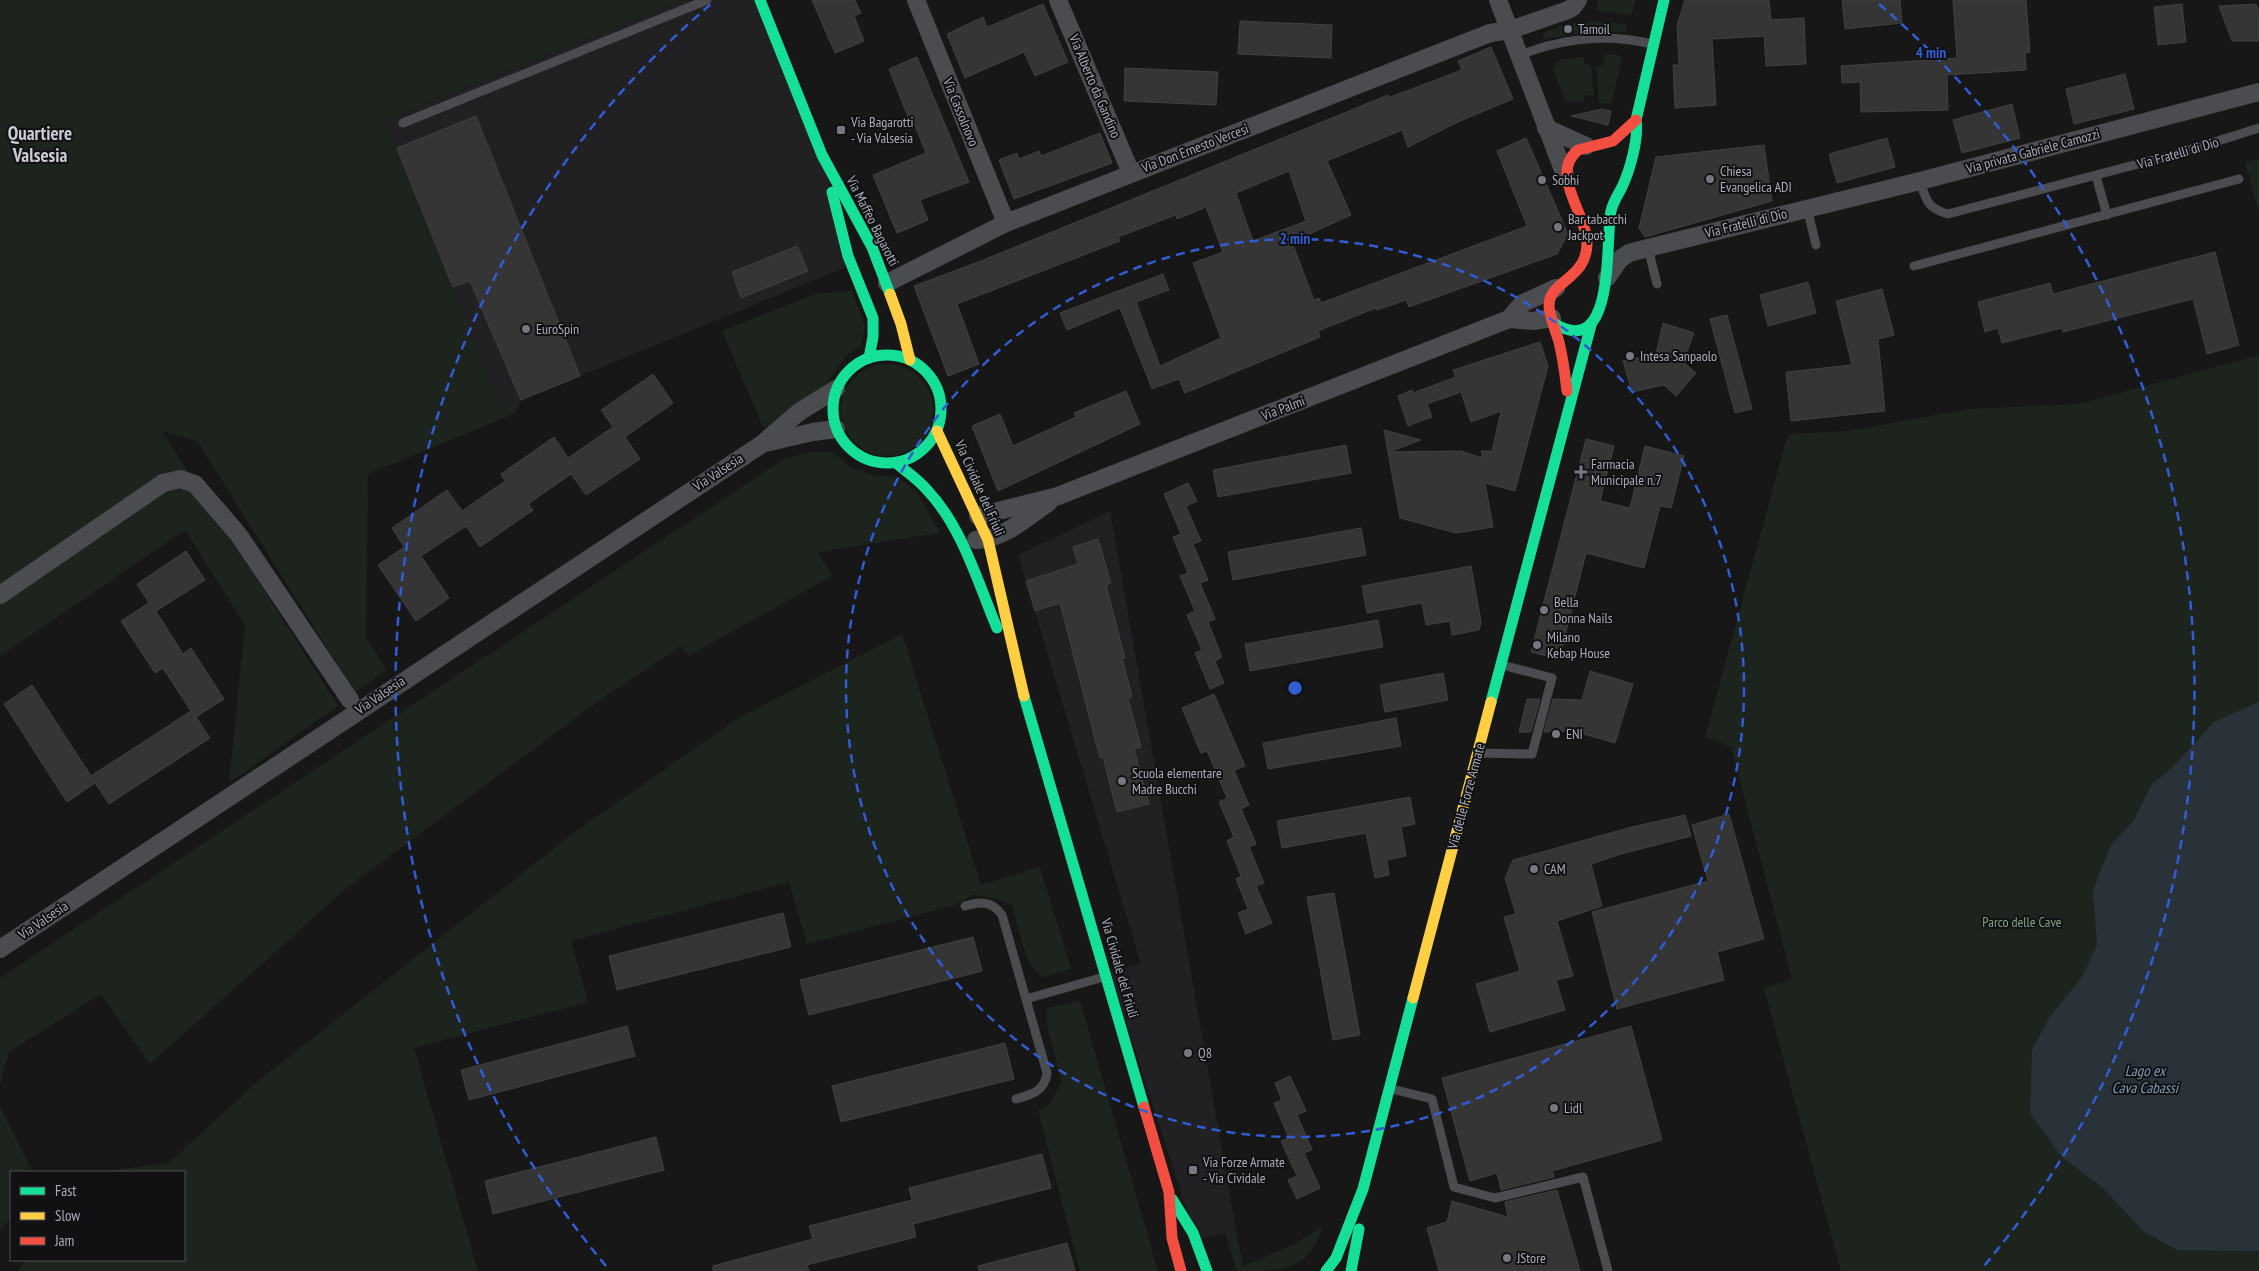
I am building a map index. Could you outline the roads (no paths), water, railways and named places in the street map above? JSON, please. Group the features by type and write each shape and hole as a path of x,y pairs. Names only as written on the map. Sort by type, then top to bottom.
{"street":[{"name":"Via Maffeo Bagarotti","path":"760,0 822,155 872,247 887,283 907,344 910,360"},
{"name":"Via Cassolnovo","path":"916,0 1006,224"},
{"name":"Via Alberto da Gandino","path":"1058,0 1131,173"},
{"name":"Via delle Forze Armate","path":"1498,0 1583,220 1587,243 1585,258 1579,271 1561,285 1550,299 1549,306 1563,359 1569,403"},
{"name":"Via Don Ernesto Vercesi","path":"887,283 1006,224 1131,173 1490,33 1510,30 1568,10 1578,0"},
{"name":"Via delle Forze Armate","path":"1326,1271 1336,1258 1362,1189 1569,403 1592,325 1600,308 1598,288 1609,253 1611,209 1624,178 1638,132 1636,120 1664,0"},
{"name":"Via privata Gabriele Camozzi","path":"1807,208 1920,181 2259,92"},
{"path":"1567,182 1566,167 1573,154 1590,145 1614,140 1636,120"},
{"path":"1546,128 1590,145 1608,147 1623,163 1624,178"},
{"name":"Via Maffeo Bagarotti","path":"822,155 848,256 873,318 873,337 869,358"},
{"name":"Via delle Forze Armate","path":"1567,182 1574,195 1586,202"},
{"path":"1600,203 1608,201 1619,192"},
{"name":"Via Fratelli di Dio","path":"1598,288 1620,259 1629,254 1807,208"},
{"path":"1610,228 1621,248 1629,254"},
{"path":"1561,285 1584,283"},
{"name":"Via Palmi","path":"978,516 1058,496 1508,319 1523,303 1561,285"},
{"name":"Via Palmi","path":"1508,319 1553,321"},
{"path":"1553,321 1560,328 1573,332 1586,329 1592,325"},
{"path":"890,355 910,360 926,371 937,388 942,408 937,431 923,450 912,458 896,463 883,464 863,458 847,446 836,429 833,409 836,389 847,372 869,358 890,355"},
{"name":"Via Valsesia","path":"0,949 762,444 799,412 836,389"},
{"name":"Via Valsesia","path":"762,444 813,432 836,429"},
{"name":"Via Cividale del Friuli","path":"937,431 988,540 1018,676 1169,1192 1172,1238 1181,1271"},
{"name":"Via Cividale del Friuli","path":"896,463 928,490 948,515 962,541 973,572 1018,676"},
{"name":"Via Valsesia","path":"0,595 163,483 180,479 195,484 238,534 350,700"},
{"name":"Via Palmi","path":"962,541 988,540 1008,531 1058,496"},
{"name":"Via delle Forze Armate","path":"1351,1271 1360,1220 1362,1189"},
{"path":"1169,1192 1192,1233 1207,1271"}],"lane":[{"path":"403,123 707,0"},
{"path":"1520,55 1558,43 1598,37 1628,39 1653,44"},
{"name":"Via Fratelli di Dio","path":"1920,181 1926,202 1936,210 1948,214 2176,154 2259,128"},
{"path":"2096,176 2107,215"},
{"path":"1914,266 2239,179"},
{"name":"Via Fratelli di Dio","path":"1807,208 1816,245"},
{"path":"1648,248 1657,284"},
{"path":"1477,753 1532,754 1552,678 1500,665"},
{"path":"965,906 987,903 996,907 1002,915 1047,1073 1046,1082 1042,1088 1016,1099"},
{"path":"1026,1000 1107,977"},
{"path":"1389,1089 1432,1099 1454,1187 1495,1198 1583,1177 1608,1271"}],"water":[{"name":"Lago ex Cava Cabassi","path":"2259,702 2259,1251 2177,1250 2143,1231 2103,1188 2062,1157 2030,1113 2032,1050 2049,1018 2082,977 2097,945 2093,890 2111,845 2134,820 2152,784 2171,769 2214,722"}],"place":[{"name":"Tamoil","path":"1568,29"},
{"name":"Via Bagarotti - Via Valsesia","path":"841,130"},
{"name":"Chiesa Evangelica ADI","path":"1710,179"},
{"name":"Sobhi","path":"1542,180"},
{"name":"Bar tabacchi Jackpot","path":"1558,227"},
{"name":"EuroSpin","path":"526,329"},
{"name":"Intesa Sanpaolo","path":"1630,356"},
{"name":"Farmacia Municipale n.7","path":"1581,472"},
{"name":"Bella Donna Nails","path":"1544,610"},
{"name":"Milano Kebap House","path":"1537,645"},
{"name":"ENI","path":"1556,734"},
{"name":"Scuola elementare Madre Bucchi","path":"1122,781"},
{"name":"CAM","path":"1534,869"},
{"name":"Q8","path":"1188,1053"},
{"name":"Lidl","path":"1554,1108"},
{"name":"Via Forze Armate - Via Cividale","path":"1193,1170"},
{"name":"JStore","path":"1507,1258"}],"district":[{"name":"Quartiere Valsesia","path":"40,144"}],"park label":[{"name":"Parco delle Cave","path":"2022,922"}]}
